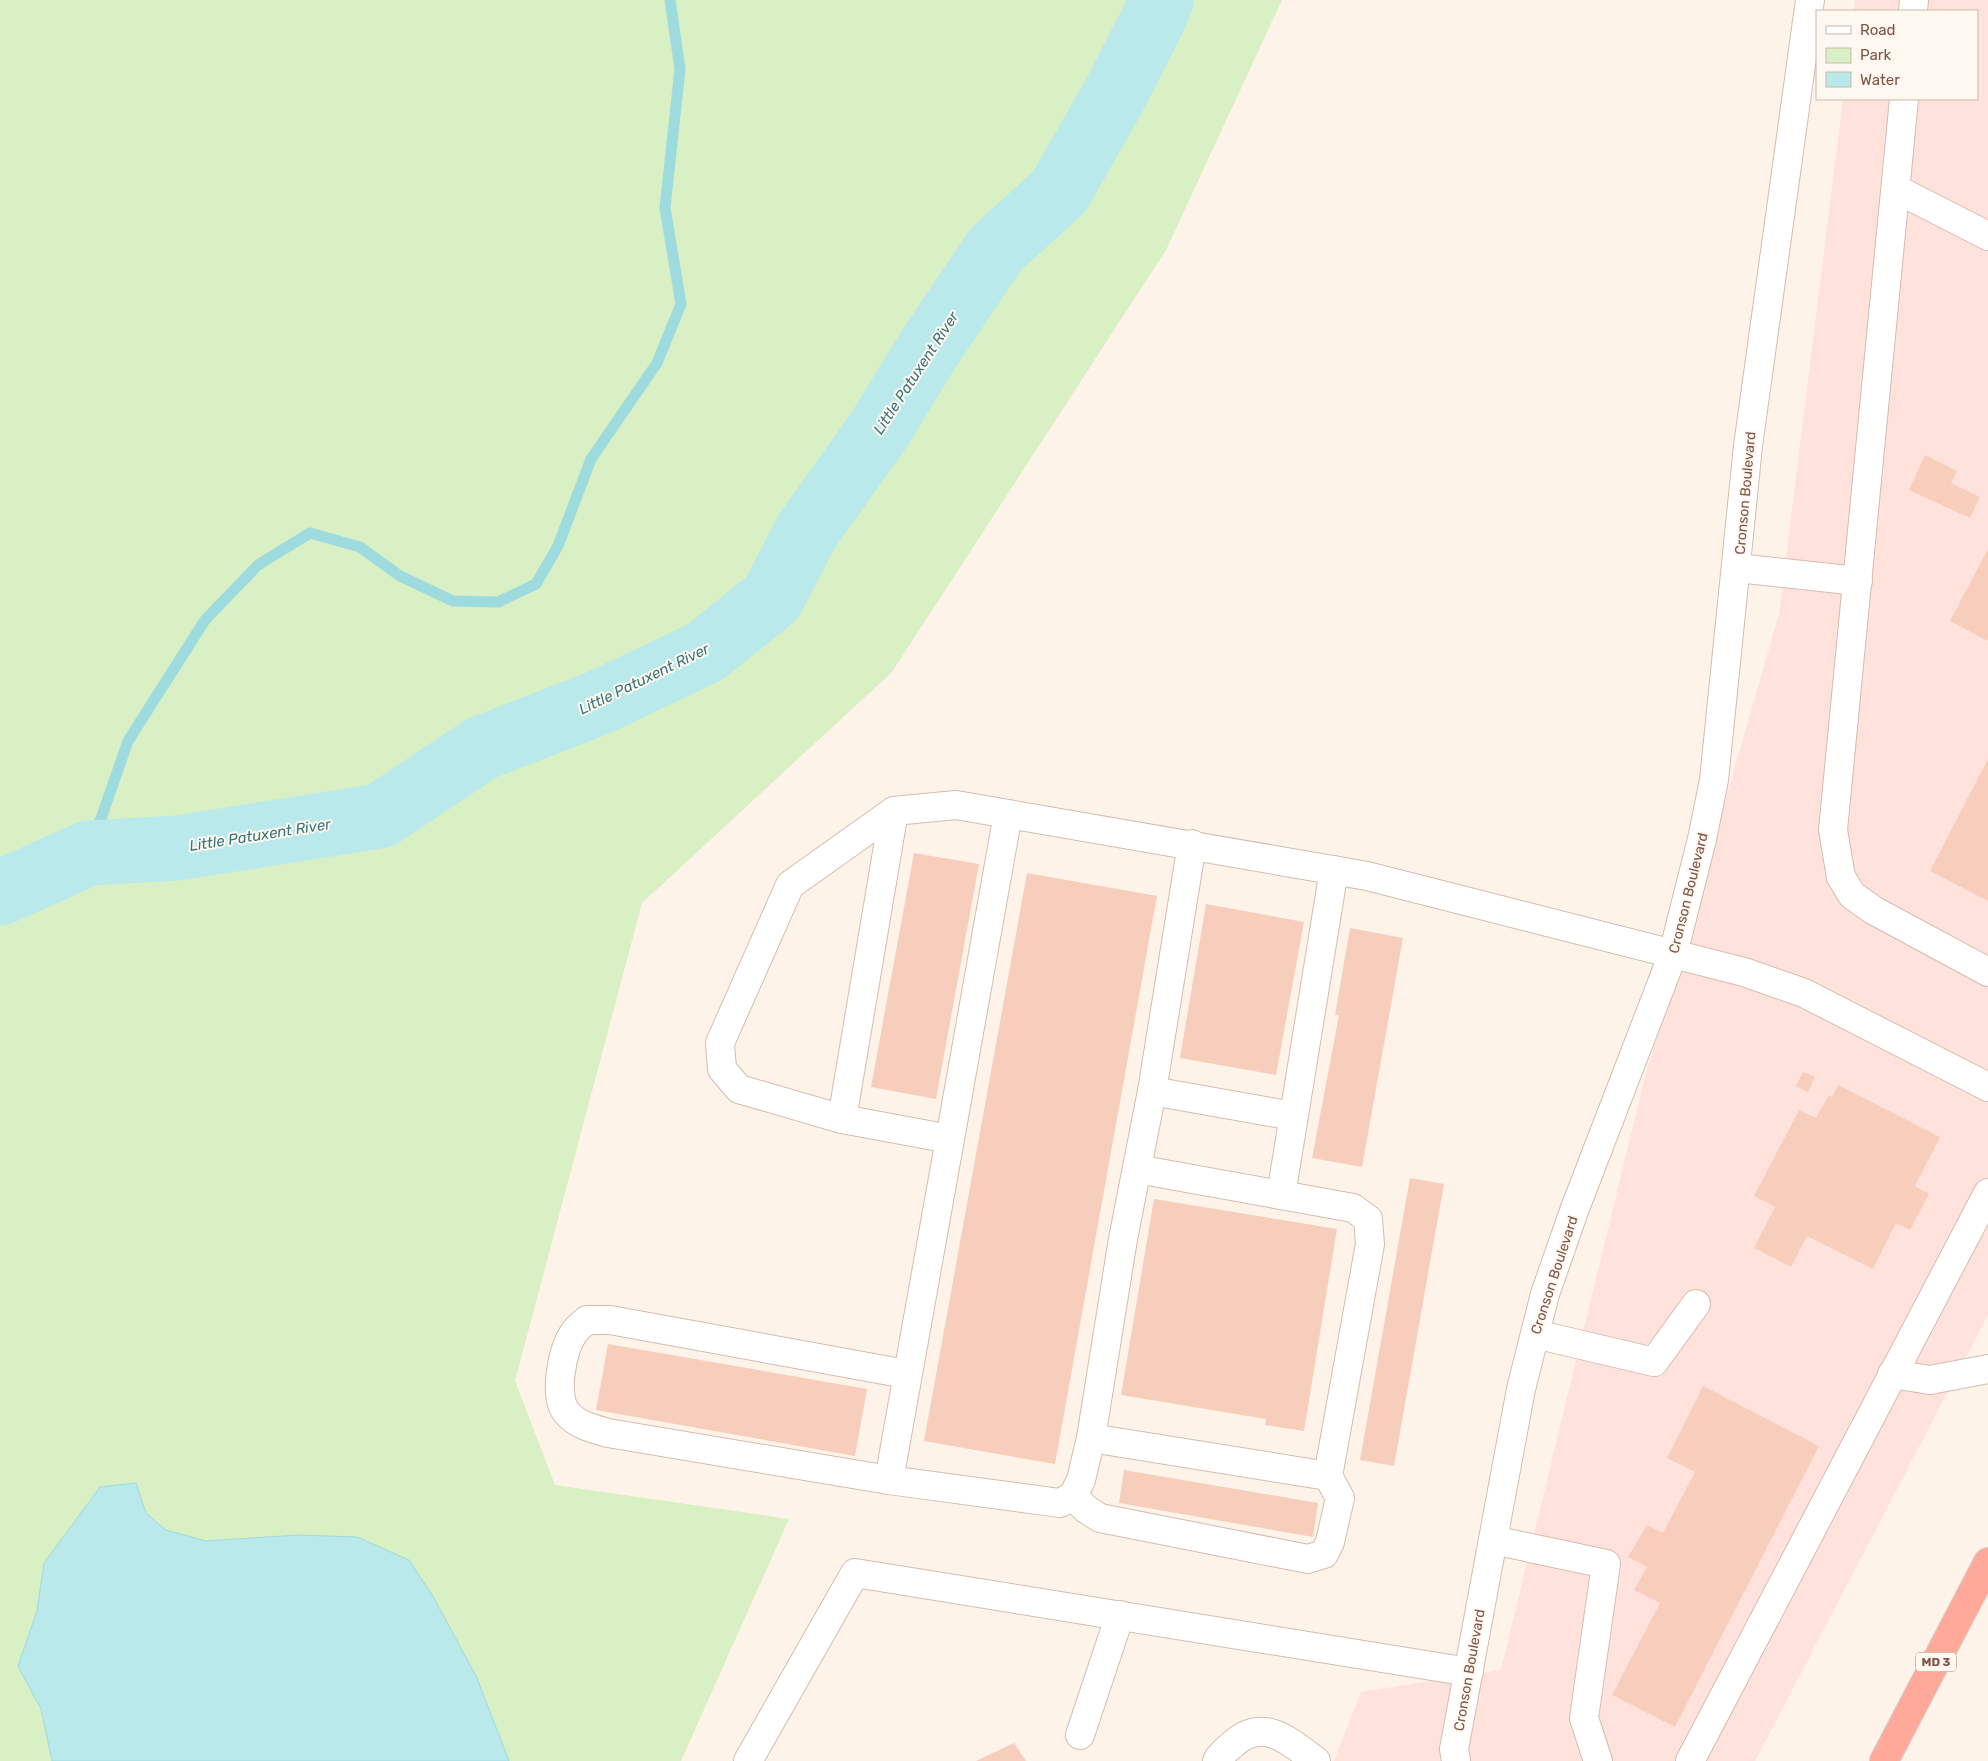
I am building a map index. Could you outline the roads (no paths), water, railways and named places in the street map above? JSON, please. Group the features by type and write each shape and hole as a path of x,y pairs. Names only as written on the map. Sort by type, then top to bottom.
{"highway":[{"name":"MD 3","path":"1884,1761 1988,1562"}],"street":[{"name":"Cronson Boulevard","path":"1456,1761 1454,1749 1468,1672 1521,1389 1534,1334 1574,1211 1673,954 1702,840 1714,780 1738,568 1748,446 1810,0"},
{"path":"1904,100 1833,830 1841,877 1852,895 1873,910 1988,972"},
{"path":"1896,189 1988,236"},
{"path":"1738,568 1858,581"},
{"path":"950,1138 842,1119 739,1089 722,1069 720,1043 790,885 894,811 956,805 1192,844 1367,876 1744,972 1804,993 1988,1087"},
{"path":"842,1119 894,811"},
{"path":"888,1480 1008,814"},
{"path":"906,1374 610,1320 586,1320 573,1334 564,1356 559,1392 566,1413 586,1427 608,1433 888,1480 1060,1503 1073,1496 1081,1480 1091,1438 1123,1239 1152,1091 1192,844"},
{"path":"1281,1195 1334,870"},
{"path":"1152,1091 1293,1116"},
{"path":"1073,1496 1086,1509 1100,1518 1308,1559 1324,1554 1330,1542 1340,1498 1328,1476 1370,1244 1368,1219 1353,1208 1137,1169"},
{"path":"1690,1761 1988,1193"},
{"path":"1534,1334 1654,1362 1696,1304"},
{"path":"1892,1374 1930,1380 1988,1369"},
{"path":"1091,1438 1328,1476"},
{"path":"1493,1540 1606,1564 1584,1718 1598,1761"},
{"path":"748,1761 855,1573 1468,1672"},
{"path":"1080,1735 1120,1615"},
{"path":"1217,1761 1237,1740 1256,1731 1278,1734 1316,1761"}],"water":[{"path":"136,1483 146,1513 166,1530 206,1541 298,1535 357,1537 409,1560 434,1598 477,1678 509,1761 52,1761 41,1709 18,1666 37,1611 44,1563 100,1487"}],"waterway":[{"path":"89,853 128,741 205,620 258,565 310,533 360,547 400,576 453,601 498,602 536,584 558,546 591,459 657,363 681,304 665,208 680,69 670,0"},
{"name":"Little Patuxent River","path":"0,893 89,853 177,848 380,816 482,748 598,703 705,652 772,598 807,531 879,430 928,350 996,249 1059,192 1114,96 1155,16 1161,0"}]}
